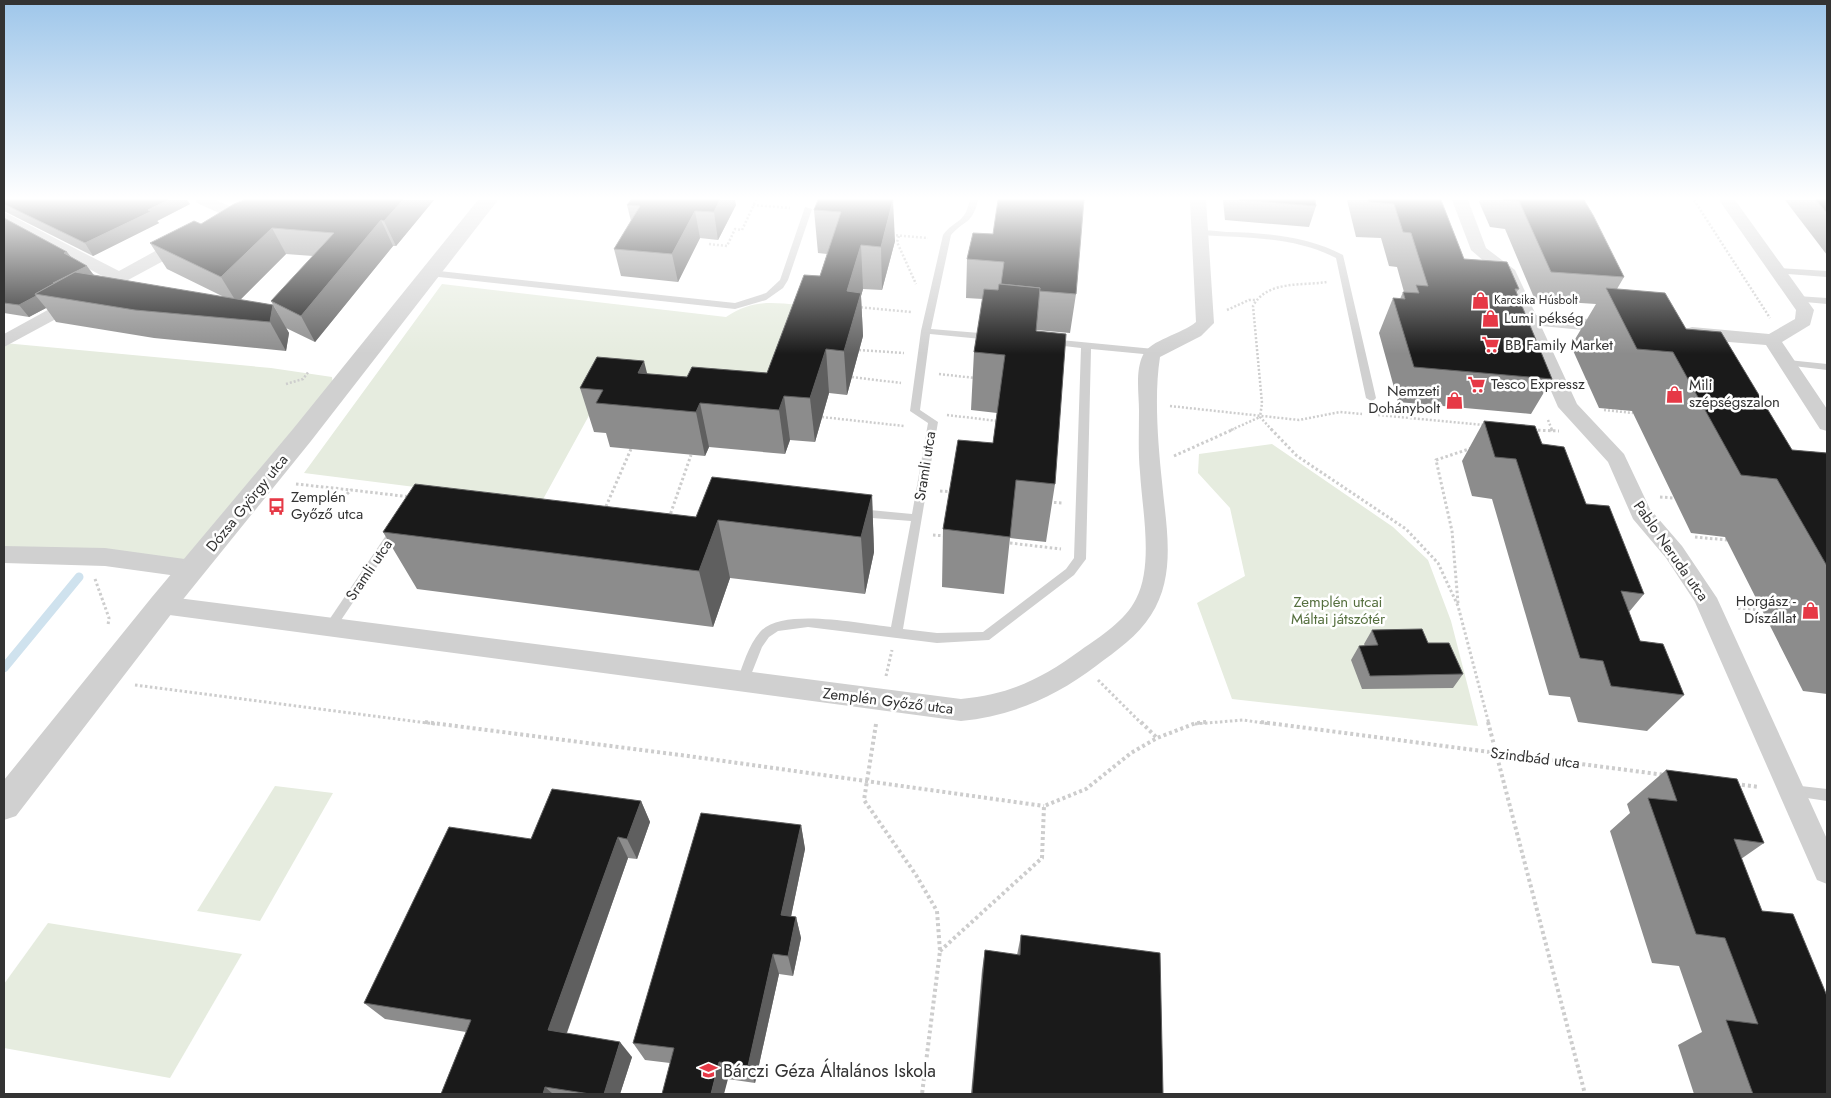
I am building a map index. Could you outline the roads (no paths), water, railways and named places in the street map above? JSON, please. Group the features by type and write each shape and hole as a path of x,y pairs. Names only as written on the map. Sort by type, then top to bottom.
{"street":[{"path":"69,251 119,278"},
{"path":"4,341 167,251"},
{"name":"Dózsa György utca","path":"4,804 162,605 302,436 447,251"},
{"path":"1154,352 1195,332 1205,324 1200,251"},
{"name":"Pablo Neruda utca","path":"1481,251 1509,274 1568,407 1617,460 1642,513 1674,552 1706,598 1827,870"},
{"path":"1670,332 1715,339 1770,332 1804,321 1805,310 1764,251"},
{"path":"1530,320 1633,328"},
{"path":"1770,332 1827,424"},
{"name":"Zemplén Győző utca","path":"162,605 880,700 961,710 990,708 1027,696 1056,682 1123,632 1149,597 1156,562 1150,467 1148,374 1151,357 1154,352"},
{"path":"4,554 105,557 192,569"}],"lane":[{"path":"430,273 735,306 765,298 780,287 794,251"},
{"name":"Sramli utca","path":"851,512 917,518 933,422 915,411 926,331 943,251"},
{"path":"1332,251 1340,257 1371,398"},
{"path":"1778,270 1827,274"},
{"path":"1797,299 1827,301"},
{"path":"926,331 1001,338"},
{"path":"1039,341 1154,352"},
{"path":"743,681 757,645 765,634 775,627 808,622 937,638 985,637 1070,572 1080,559 1082,552 1086,346"},
{"path":"1788,363 1827,367"},
{"name":"Sramli utca","path":"331,626 416,500"},
{"path":"896,633 917,518"},
{"path":"1792,791 1827,795"}],"waterway":[{"path":"4,668 79,577"}],"place":[{"name":"Karcsika Húsbolt","path":"1480,300"},
{"name":"Lumi pékség","path":"1490,318"},
{"name":"BB Family Market","path":"1491,345"},
{"name":"Tesco Expressz","path":"1477,384"},
{"name":"Mili szépségszalon","path":"1675,394"},
{"name":"Nemzeti Dohánybolt","path":"1454,400"},
{"name":"Zemplén Győző utca","path":"277,506"},
{"name":"Horgász - Díszállat","path":"1810,610"},
{"name":"Bárczi Géza Általános Iskola","path":"709,1071"}],"park label":[{"name":"Zemplén utcai Máltai játszótér","path":"1338,610"}]}
